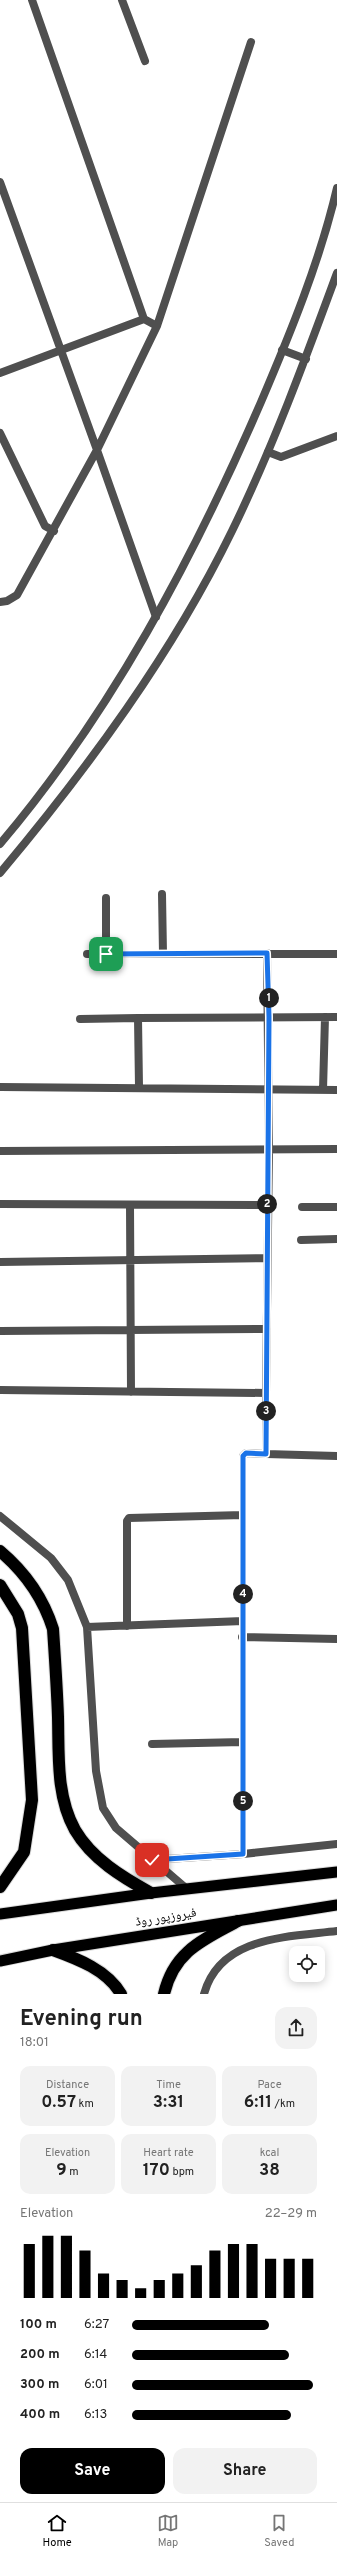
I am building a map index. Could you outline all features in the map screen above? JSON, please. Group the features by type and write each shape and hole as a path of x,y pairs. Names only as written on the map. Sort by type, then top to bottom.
{"highway":[{"path":"0,1551 30,1581 47,1611 52,1630 59,1773 65,1809 76,1831 94,1854 120,1876 151,1893"},
{"path":"0,1585 18,1614 22,1628 32,1800 24,1852 0,1887"},
{"name":"فیروزپور روڈ","path":"0,1914 151,1893 337,1872"},
{"name":"فیروزپور روڈ","path":"0,1961 53,1950 337,1905"},
{"path":"164,1994 176,1966 186,1952 198,1942 238,1920"},
{"path":"53,1950 89,1965 108,1978 121,1994"}],"street":[{"path":"32,0 144,319 157,326"},
{"path":"122,0 145,61"},
{"path":"0,602 7,601 17,595 54,531 97,450 157,326 251,42"},
{"path":"0,182 156,617"},
{"path":"0,844 56,771 116,684 156,617 197,543 235,463 282,350 309,276 337,188"},
{"path":"0,873 44,820 171,642 232,532 268,452 289,405 337,273"},
{"path":"0,373 60,352 144,319"},
{"path":"282,350 306,359"},
{"path":"0,433 45,526 54,531"},
{"path":"268,452 281,457 337,436"},
{"path":"162,894 163,954"},
{"path":"106,898 106,954"},
{"path":"266,1454 267,1205 269,1149 269,1017 267,953"},
{"path":"87,954 337,954"},
{"path":"323,1090 325,1017"},
{"path":"80,1019 337,1017"},
{"path":"138,1018 139,1087"},
{"path":"0,1087 139,1087 337,1090"},
{"path":"0,1151 337,1149"},
{"path":"0,1204 267,1205"},
{"path":"130,1205 131,1392"},
{"path":"302,1207 337,1207"},
{"path":"301,1240 337,1239"},
{"path":"0,1262 267,1258"},
{"path":"0,1331 267,1329"},
{"path":"0,1390 266,1393"},
{"path":"243,1854 242,1621 244,1454 337,1456"},
{"path":"127,1626 127,1521 129,1518 243,1515"},
{"path":"0,1516 51,1558 60,1569 68,1580 87,1628 96,1771 103,1808 116,1828 187,1889"},
{"path":"87,1628 242,1621"},
{"path":"242,1637 337,1639"},
{"path":"152,1744 243,1742"},
{"path":"152,1860 243,1854 337,1844"},
{"path":"204,1994 209,1978 242,1948 259,1941 337,1930"}],"route":[{"path":"106,954 267,953 269,1017 269,1149 267,1205 266,1454 246,1453 243,1456 243,1854 152,1860"}]}
